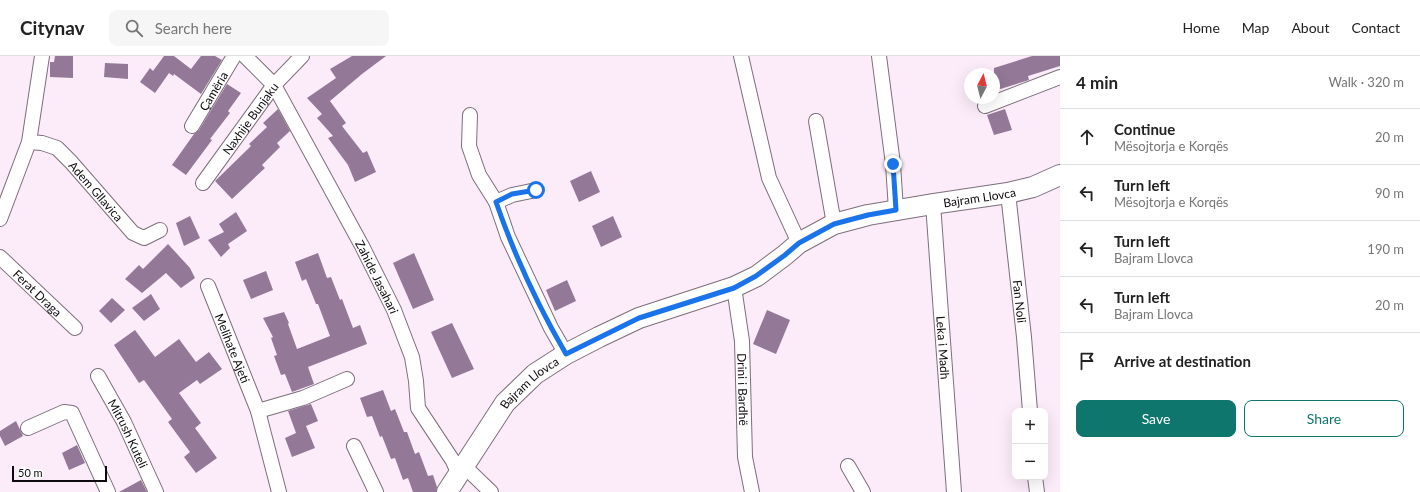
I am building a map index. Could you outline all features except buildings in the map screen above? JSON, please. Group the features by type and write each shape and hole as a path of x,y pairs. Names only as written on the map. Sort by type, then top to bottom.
{"street":[{"path":"0,219 29,142 42,56"},
{"name":"Çamëria","path":"192,126 234,56"},
{"path":"245,56 274,85"},
{"name":"Naxhije Bunjaku","path":"203,183 274,85 302,56"},
{"path":"741,56 769,178 799,243"},
{"path":"879,56 893,164 896,210"},
{"path":"985,106 1060,77"},
{"name":"Zahide Jasahari","path":"274,85 362,246 394,310 412,357 418,408 453,461 462,470"},
{"path":"470,115 469,146 479,175 496,202 508,238 551,328 566,354"},
{"path":"816,121 834,224"},
{"name":"Adem Gllavica","path":"29,142 42,143 57,148 71,162 133,234 144,238 160,230"},
{"name":"Bajram Llovca","path":"447,492 505,403 536,374 566,354 639,318 734,288 756,276 799,243 834,224 868,215 896,210 1008,193 1033,187 1060,175"},
{"path":"496,202 512,194 536,190"},
{"name":"Fan Noli","path":"1008,193 1024,337 1030,408"},
{"name":"Leka i Madh","path":"933,204 954,492"},
{"name":"Ferat Draga","path":"0,257 75,328"},
{"name":"Melihate Ajeti","path":"208,286 258,411 279,492"},
{"name":"Drini i Bardhë","path":"734,288 742,341 745,457 752,492"},
{"name":"Mitrush Kuteli","path":"98,376 124,422 156,492"},
{"path":"258,411 304,398 347,379"},
{"path":"28,428 64,412 72,413 108,492"},
{"path":"354,446 376,492"},
{"path":"848,466 863,492"},
{"path":"462,470 491,492"},
{"path":"1035,480 1037,492"}],"route":[{"path":"536,190 512,194 496,202 508,238 551,328 566,354 639,318 734,288 756,276 799,243 834,224 868,215 896,210 893,164"}]}
